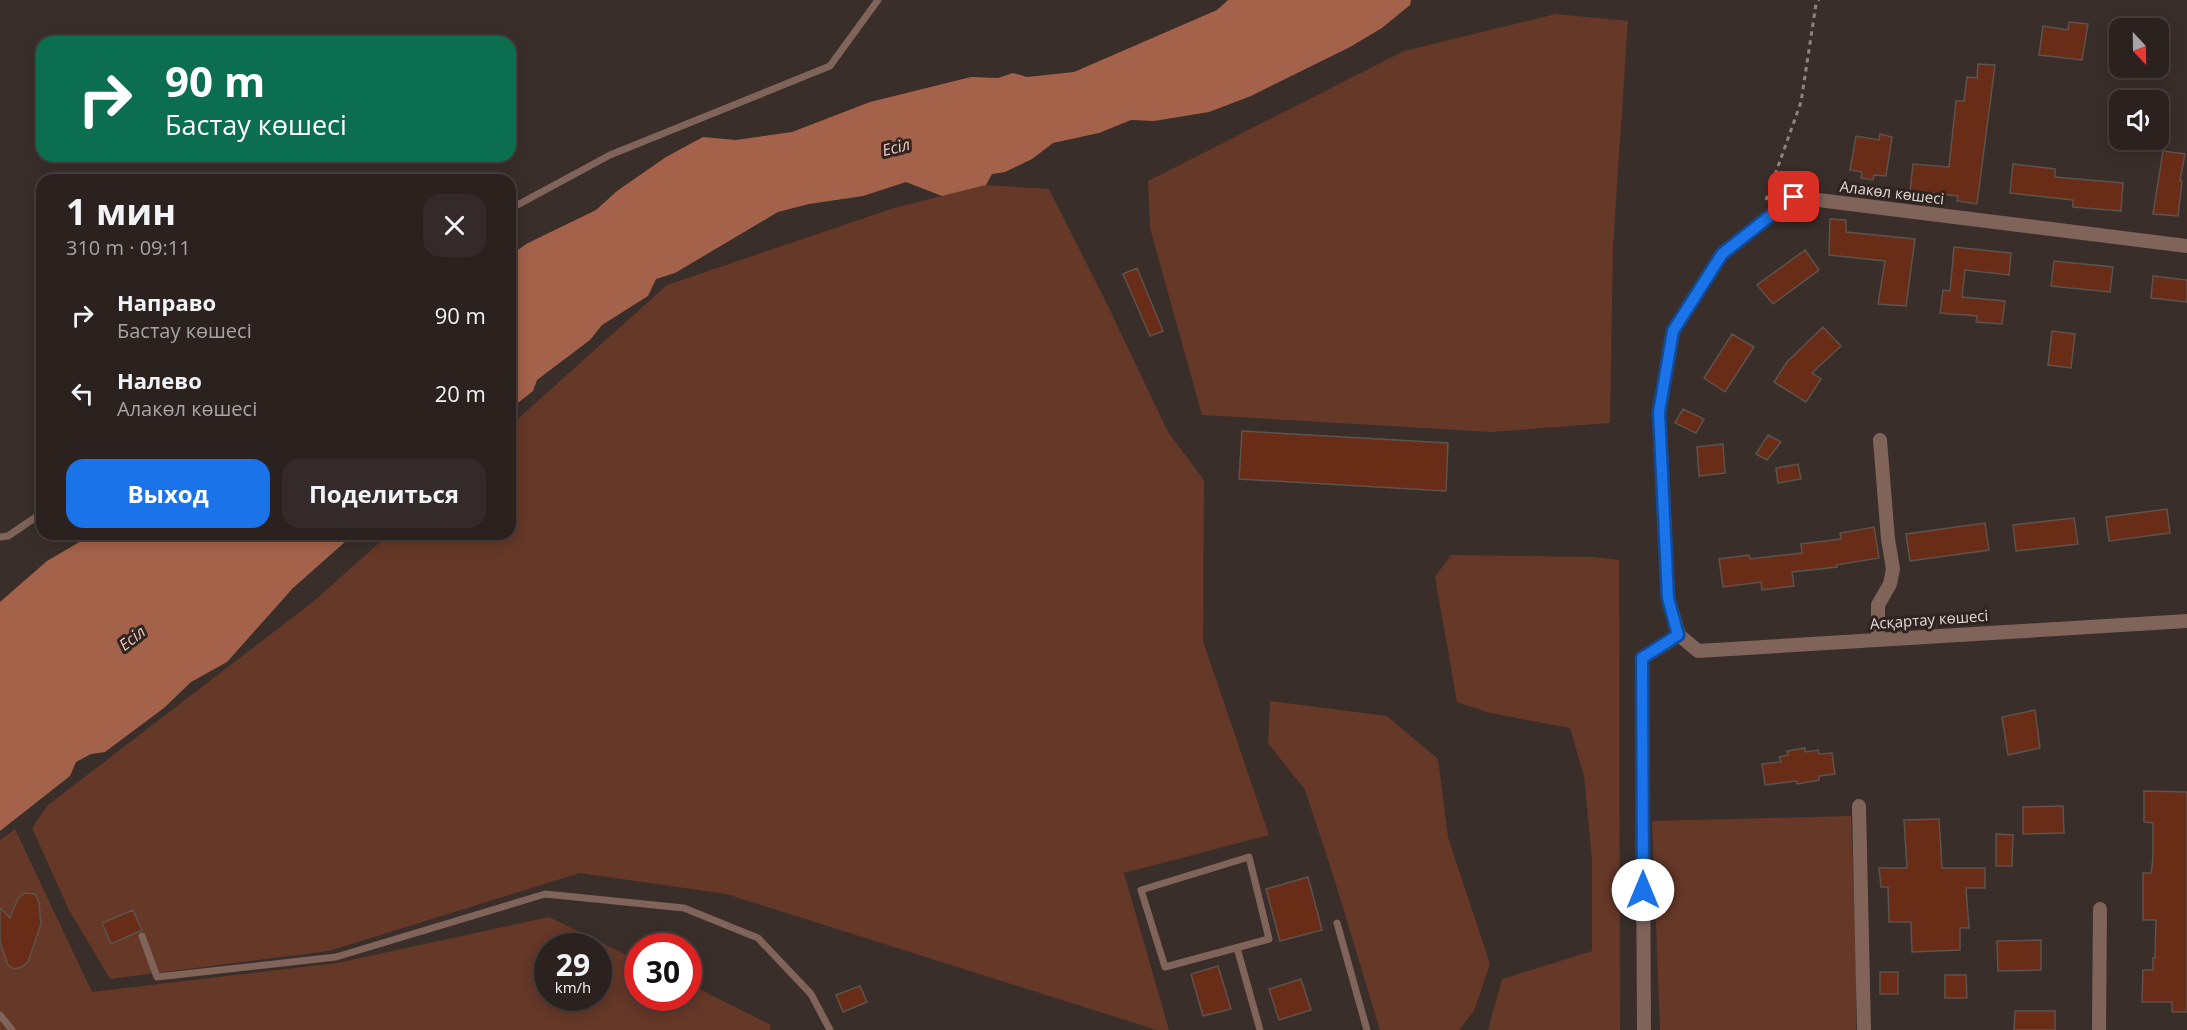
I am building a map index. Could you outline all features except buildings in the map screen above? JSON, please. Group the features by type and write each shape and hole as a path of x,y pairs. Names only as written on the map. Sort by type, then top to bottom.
{"street":[{"name":"Алакөл көшесі","path":"1678,635 1668,598 1659,412 1673,331 1722,254 1752,228 1794,197 2187,246"},
{"path":"1878,640 1878,605 1890,584 1893,569 1887,539 1880,440"},
{"name":"Асқартау көшесі","path":"1678,635 1698,651 2187,621"},
{"path":"1644,1030 1642,658 1678,635"},
{"path":"1859,806 1864,1030"},
{"path":"2099,1030 2100,909"}],"lane":[{"path":"516,207 610,155 830,66 878,0"},
{"path":"0,537 8,536 36,517"},
{"path":"1249,857 1269,939 1237,948 1165,967 1142,890 1249,857"},
{"path":"142,936 157,977 336,957 545,894 684,908 758,938 811,994 830,1030"},
{"path":"1337,923 1367,1030"},
{"path":"1237,948 1260,1030"},
{"path":"0,1015 12,1030"}],"path":[{"path":"1765,202 1801,102 1816,4 1819,0"}],"shaded area":[{"path":"1556,14 1628,21 1613,246 1610,423 1492,432 1202,415 1150,228 1148,181 1404,51"},
{"path":"986,185 1049,189 1168,432 1204,480 1203,641 1269,835 1124,873 1169,1030 1157,1030 726,894 580,873 329,951 110,979 69,910 32,828 48,805 314,601 382,540 516,540 516,421 667,285 894,208"},
{"path":"1451,555 1594,557 1619,560 1620,1030 1488,1030 1502,979 1592,951 1592,860 1584,776 1570,728 1490,713 1457,702 1435,577"},
{"path":"1270,701 1387,716 1438,759 1448,837 1490,964 1474,1011 1459,1030 1380,1030 1305,790 1268,743"},
{"path":"1851,816 1856,942 1856,1030 1660,1030 1652,821"},
{"path":"15,829 92,992 337,963 549,917 582,933 534,933 534,1011 612,1011 612,948 624,954 624,1011 702,1011 702,990 771,1025 770,1030 0,1030 0,840"}],"water":[{"name":"Есіл","path":"1228,0 1411,0 1410,5 1382,28 1350,47 1251,96 1209,112 1154,121 1131,120 1099,133 1053,143 1032,159 1005,172 992,174 986,185 942,196 906,182 863,196 809,204 778,212 675,273 656,279 648,296 602,325 590,340 537,380 533,391 516,404 516,252 526,244 596,210 617,191 666,157 703,137 736,140 792,132 870,102 971,77 998,78 1013,73 1027,77 1074,72 1217,10"},
{"name":"Есіл","path":"83,540 347,540 293,588 227,662 191,682 164,708 105,752 91,754 76,762 70,776 0,831 0,602 47,561"}],"route":[{"path":"1643,890 1642,658 1678,635 1668,598 1659,412 1673,331 1722,254 1794,197"}]}
